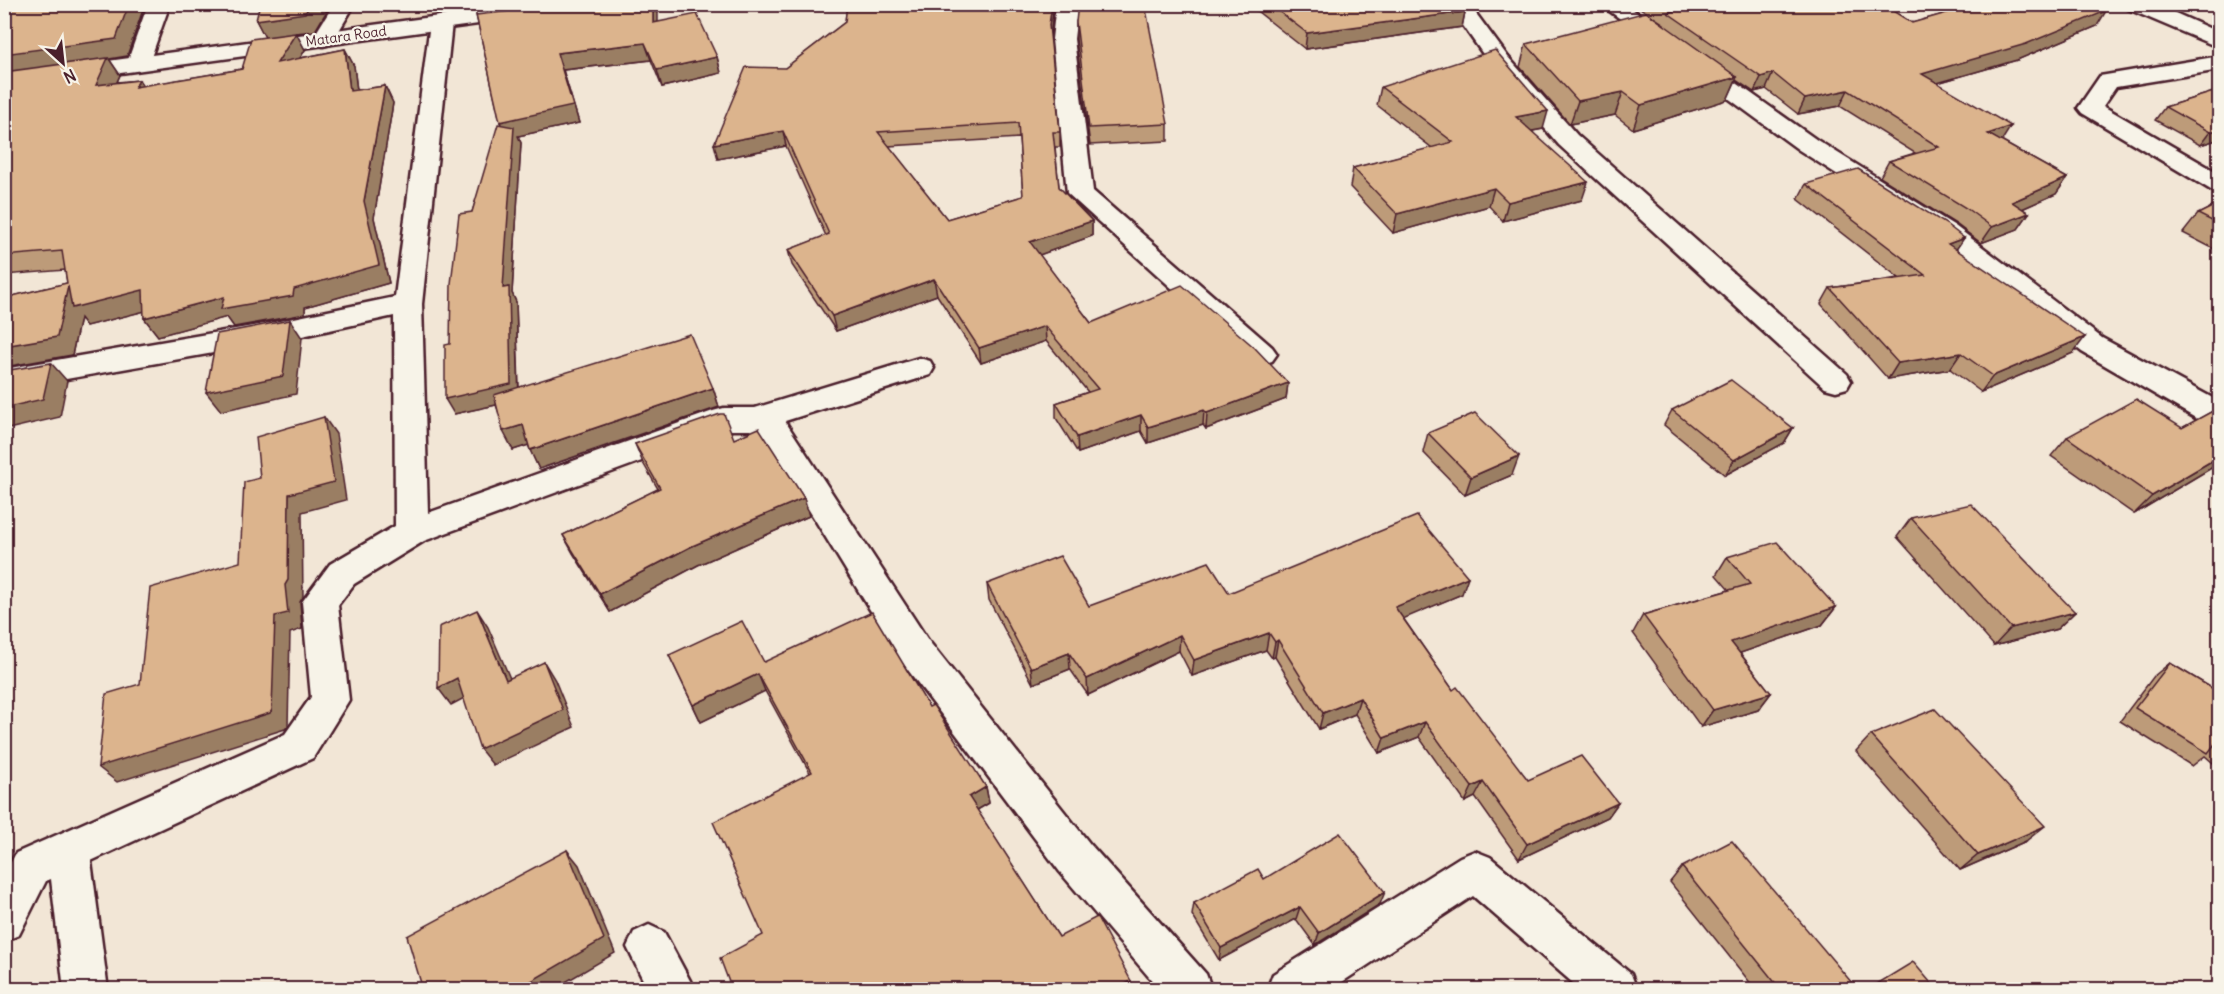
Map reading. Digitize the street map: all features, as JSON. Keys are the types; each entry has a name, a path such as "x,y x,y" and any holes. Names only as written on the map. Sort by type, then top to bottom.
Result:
{"main road":[{"path":"138,63 159,4"},
{"path":"323,39 345,4"},
{"name":"Matara Road","path":"4,82 441,23 524,8 580,4"},
{"path":"1067,4 1063,39 1080,193 1262,354"},
{"path":"1458,4 1500,62 1568,140 1836,381"},
{"path":"1610,4 1808,145 1946,232 2092,345 2210,412 2220,413"},
{"path":"2136,4 2220,41"},
{"path":"412,532 408,304 441,23"},
{"path":"2220,63 2108,81 2090,108 2220,185"},
{"path":"4,380 270,333 408,304"},
{"path":"4,920 31,867 299,746 330,700 320,602 342,574 412,532 724,419 755,419 919,368"},
{"path":"755,419 776,430 922,660 1075,858 1190,990"},
{"path":"69,850 86,990"},
{"path":"1289,990 1475,871 1615,990"},
{"path":"649,948 673,990"}],"shaded area":[{"path":"354,5 448,5 439,20 341,25"}],"building":[{"path":"4,4 129,4 116,39 4,54"},
{"path":"260,4 311,4 305,13 256,20"},
{"path":"573,4 653,4 653,23 697,14 717,57 657,70 645,43 557,53 573,106 500,122 476,15"},
{"path":"847,4 1052,4 1049,25 1060,132 1053,132 1059,187 1092,221 1030,242 1091,323 1182,285 1255,348 1288,383 1207,413 1204,410 1148,427 1141,415 1077,437 1056,403 1098,389 1045,326 979,348 934,279 832,316 788,250 829,234 783,131 714,144 746,67 785,68 845,22","holes":["1018,123 1023,196 947,219 878,132"]},
{"path":"1078,4 1145,4 1168,124 1089,128 1076,22"},
{"path":"1269,4 1460,4 1465,12 1307,33"},
{"path":"1663,4 1882,4 1912,23 1978,4 2092,4 2106,11 2026,44 1922,74 2011,126 1988,134 2067,178 2012,202 2029,213 1992,227 1966,208 1889,161 1939,147 1848,90 1805,99 1773,73 1761,77 1668,13 1674,11"},
{"path":"1646,12 1737,77 1641,105 1623,92 1578,101 1526,44"},
{"path":"296,33 277,63 345,49 350,91 385,86 364,201 379,265 294,289 293,296 221,309 224,297 144,318 143,290 72,308 68,286 57,337 4,346 4,298 67,283 62,251 4,256 4,72 108,58 96,85 139,80 135,87 242,69 251,39"},
{"path":"1495,50 1548,111 1516,117 1588,182 1508,202 1494,188 1397,214 1353,168 1453,142 1381,87"},
{"path":"2220,90 2220,129 2210,132 2165,107"},
{"path":"498,124 514,127 503,288 509,287 511,384 445,399 445,345 450,344 451,284 459,214 472,212"},
{"path":"1858,169 1946,224 1964,238 1948,244 2085,337 1993,376 1961,353 1898,363 1830,288 1925,275 1806,184"},
{"path":"2220,203 2220,225 2198,214"},
{"path":"290,320 283,376 206,392 217,334"},
{"path":"690,334 713,388 530,450 523,425 503,431 494,395"},
{"path":"51,363 43,399 4,408 4,371"},
{"path":"1731,380 1793,428 1734,460 1672,410"},
{"path":"2136,399 2182,428 2220,407 2220,456 2152,496 2067,437"},
{"path":"1475,413 1519,456 1471,477 1428,433"},
{"path":"724,414 734,439 759,428 804,498 690,547 600,594 563,535 660,488 635,444"},
{"path":"324,417 334,482 289,494 288,580 285,585 288,613 275,616 272,710 270,713 98,767 106,694 140,684 150,588 240,562 244,482 260,478 256,437"},
{"path":"1971,504 2075,612 2011,628 1911,518"},
{"path":"1417,516 1468,577 1395,607 1453,690 1457,687 1528,780 1581,756 1618,803 1527,844 1483,782 1472,787 1425,722 1384,738 1360,698 1323,713 1278,640 1275,642 1269,633 1194,660 1180,635 1087,679 1069,653 1031,668 987,584 1060,556 1089,606 1209,562 1229,593"},
{"path":"1777,542 1836,607 1731,642 1771,693 1713,710 1643,615 1750,584 1727,557"},
{"path":"477,610 506,680 544,662 563,710 480,749 457,678 438,688 439,627"},
{"path":"872,612 929,707 933,705 986,787 969,797 1059,937 1097,917 1131,981 1115,990 732,990 720,958 763,935 713,822 812,772 758,674 693,705 669,655 742,621 764,662"},
{"path":"2170,663 2220,693 2220,742 2218,740 2208,753 2135,708"},
{"path":"1935,709 2045,826 1978,855 1871,735"},
{"path":"1340,833 1385,892 1319,933 1300,907 1221,948 1194,903 1258,869 1264,879"},
{"path":"1732,841 1858,990 1781,990 1682,867"},
{"path":"567,850 604,939 516,990 423,990 407,936"},
{"path":"1913,962 1937,990 1867,990"}]}
